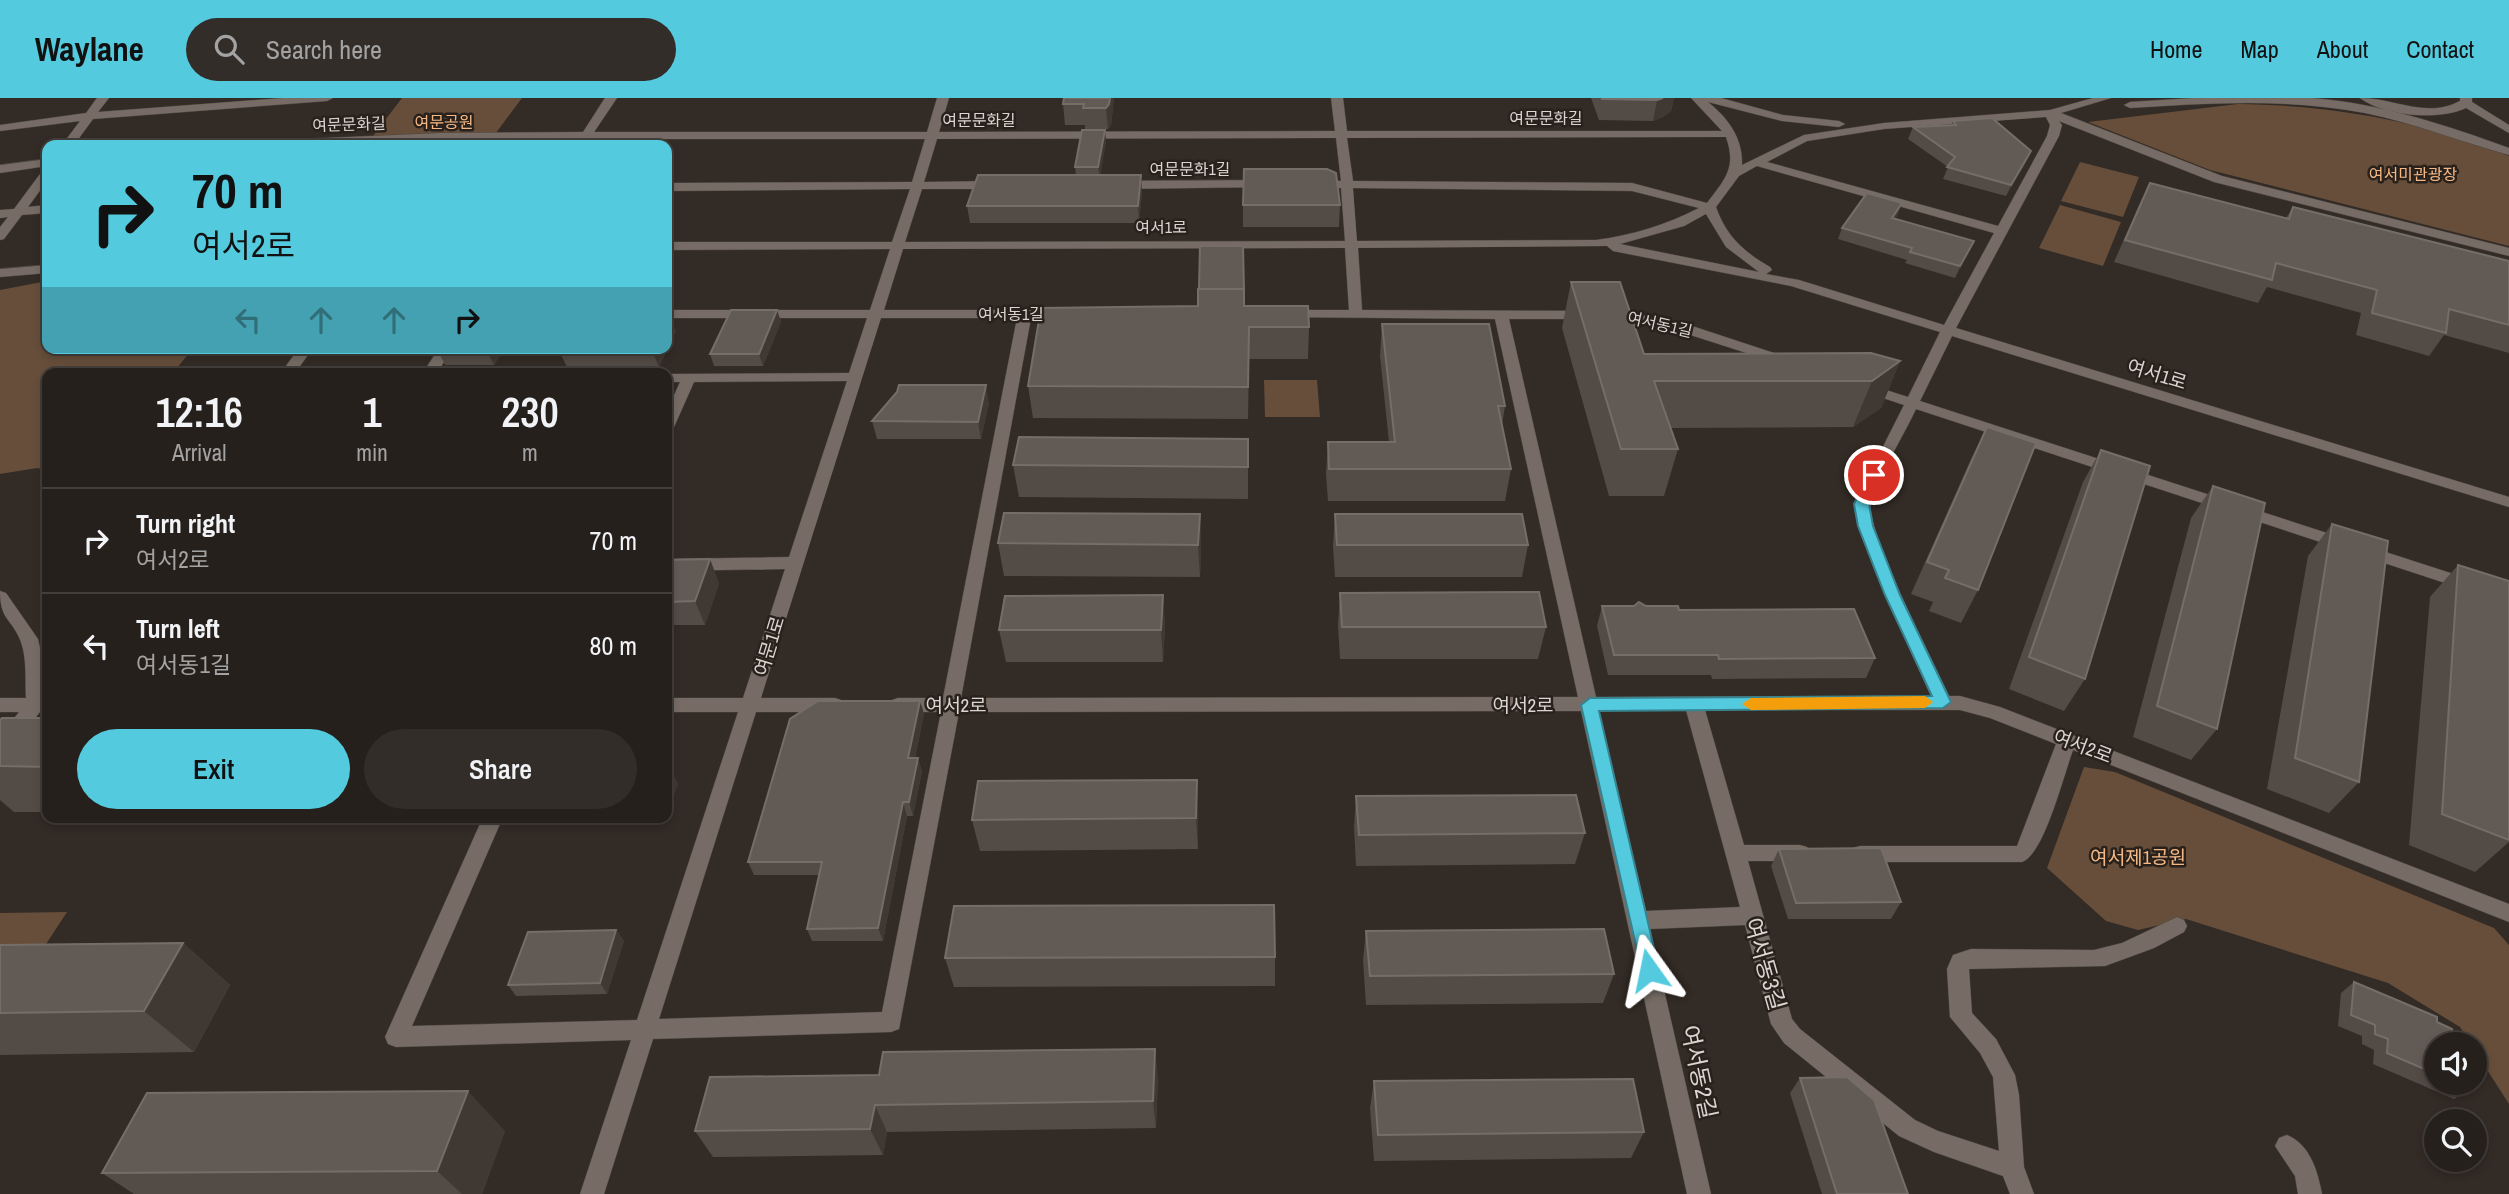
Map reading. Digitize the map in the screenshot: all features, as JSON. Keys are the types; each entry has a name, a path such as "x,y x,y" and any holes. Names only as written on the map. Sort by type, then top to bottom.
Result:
{"street":[{"path":"72,140 103,98"},
{"path":"0,128 89,116 327,98"},
{"path":"583,140 611,98"},
{"name":"여문1로","path":"592,1194 751,705 943,98"},
{"path":"1337,98 1347,184 1356,314"},
{"path":"1697,98 1714,112 1730,134 1738,150 1735,173"},
{"path":"1708,98 1791,120 1884,126"},
{"path":"2050,113 2105,98"},
{"path":"1794,283 1749,261 1731,248 1719,230 1710,207 1735,173 1804,138 1884,126 2050,113 2181,98"},
{"path":"2336,98 2404,109 2443,111 2457,109 2466,101 2509,130"},
{"path":"2366,98 2509,144"},
{"path":"2130,105 2251,100 2317,103 2437,127 2509,152"},
{"path":"1943,702 1888,584 1861,512 1863,496 1948,330 2053,136 2056,125 2050,113"},
{"path":"2050,113 2218,179 2509,252"},
{"name":"여문문화길","path":"325,140 1730,134"},
{"path":"1755,162 2001,231"},
{"path":"0,169 42,164"},
{"path":"0,236 42,180"},
{"path":"672,187 1013,185"},
{"name":"여문문화1길","path":"1109,185 1632,187 1710,207"},
{"name":"여서1로","path":"672,246 1596,244 1653,233 1710,207"},
{"path":"0,215 42,210"},
{"path":"1596,244 1694,261 1794,283"},
{"path":"0,273 42,269"},
{"name":"여서1로","path":"1794,283 2509,502"},
{"name":"여서동1길","path":"672,314 1081,314"},
{"path":"490,823 396,1037 891,1022 1025,314"},
{"name":"여서동1길","path":"1274,314 1597,314 1640,317 1681,327 1796,365"},
{"name":"여서동2길","path":"1501,314 1699,1194"},
{"path":"672,378 853,377"},
{"path":"672,416 689,378"},
{"path":"1847,382 2509,598"},
{"path":"672,565 795,563"},
{"path":"0,597 29,639 41,705"},
{"name":"여서2로","path":"883,705 1694,705 1943,702 1986,710 2067,740 2509,913"},
{"path":"0,705 41,705"},
{"path":"0,749 41,705"},
{"path":"672,705 857,705"},
{"name":"여서동3길","path":"1694,705 1782,1024 1792,1036 1907,1128 1934,1141 2012,1167"},
{"path":"1843,854 2022,854 2030,843 2067,740"},
{"path":"1736,853 1816,853"},
{"path":"1639,920 1751,916"},
{"path":"2021,1194 2012,1167 2008,1095 2004,1075 1988,1046 1961,1017 1958,969 1961,962 1972,958 2110,957 2124,954 2177,926"},
{"path":"2287,1146 2303,1166 2310,1194"}],"green space":[{"name":"여문공원","path":"402,98 522,98 491,140 370,140"},
{"name":"여서미관광장","path":"2238,104 2306,108 2376,117 2445,133 2509,156 2509,246 2210,170 2088,122"},
{"path":"2080,162 2139,177 2123,217 2061,201"},
{"path":"2060,205 2121,222 2103,266 2039,248"},
{"path":"42,282 42,354 188,354 177,368 42,368 42,469 0,474 0,290"},
{"path":"1264,380 1317,380 1320,417 1265,417"},
{"name":"여서제1공원","path":"2084,767 2115,772 2494,928 2509,945 2509,1104 2487,1070 2487,1032 2463,1032 2460,1027 2388,983 2186,919 2138,930 2106,921 2047,868"},
{"path":"67,912 33,964 0,965 0,913"}],"building":[{"path":"1064,98 1110,98 1106,108 1083,108 1084,104 1063,104"},
{"path":"1602,98 1663,98 1657,100"},
{"path":"1992,118 2031,151 2011,185 1947,167 1955,157 1913,127 1956,125 1953,121"},
{"path":"1082,130 1105,130 1098,167 1075,167"},
{"path":"1244,169 1327,169 1336,173 1340,205 1243,205"},
{"path":"978,175 1141,175 1138,206 967,206"},
{"path":"2150,183 2289,219 2293,207 2509,261 2509,325 2449,309 2446,333 2372,313 2377,290 2276,263 2272,280 2125,240"},
{"path":"1867,193 1902,203 1892,218 1974,241 1960,266 1910,252 1912,248 1842,228"},
{"path":"1200,246 1243,246 1244,289 1199,289"},
{"path":"1571,282 1620,282 1644,354 1871,353 1900,361 1872,381 1654,381 1678,449 1621,449"},
{"path":"1198,289 1244,289 1244,306 1308,306 1309,327 1249,327 1248,387 1028,386 1041,308 1198,306"},
{"path":"731,310 777,310 759,354 710,354"},
{"path":"1382,324 1489,324 1505,406 1498,406 1511,469 1329,469 1328,442 1395,442"},
{"path":"562,354 654,354 654,355"},
{"path":"899,385 986,385 978,422 872,421 897,392"},
{"path":"1987,427 2036,443 1978,590 1945,578 1949,570 1927,562"},
{"path":"1019,437 1248,439 1248,467 1013,465"},
{"path":"2101,450 2150,466 2085,679 2029,657"},
{"path":"2213,486 2265,503 2217,729 2157,706"},
{"path":"1004,513 1200,514 1198,545 998,543"},
{"path":"1335,514 1522,514 1528,545 1337,545"},
{"path":"2332,524 2388,541 2359,782 2295,758"},
{"path":"710,559 695,601 672,602 672,560"},
{"path":"2458,565 2509,581 2509,840 2442,814"},
{"path":"1539,592 1546,627 1342,627 1340,593"},
{"path":"1163,595 1161,630 999,630 1005,596"},
{"path":"1639,602 1646,606 1678,606 1679,610 1854,609 1875,658 1719,659 1718,655 1614,655 1602,606 1634,606"},
{"path":"818,701 920,701 908,758 918,758 909,802 903,802 878,928 807,929 822,862 748,862 790,719"},
{"path":"42,718 42,767 0,766 0,720"},
{"path":"1197,780 1196,818 972,820 978,781"},
{"path":"1576,795 1585,833 1359,835 1356,796"},
{"path":"1881,848 1901,902 1796,903 1779,849"},
{"path":"1274,905 1275,957 945,958 954,906"},
{"path":"1604,929 1614,974 1370,976 1366,931"},
{"path":"616,930 600,983 508,985 528,932"},
{"path":"183,943 144,1011 0,1013 0,945"},
{"path":"2354,982 2437,1017 2437,1022 2452,1029 2452,1032 2424,1032 2424,1069 2387,1053 2388,1039 2375,1034 2375,1025 2351,1015"},
{"path":"1155,1049 1153,1101 875,1105 870,1129 695,1131 710,1077 879,1075 883,1052"},
{"path":"1847,1077 1874,1100 1908,1194 1837,1194 1800,1078"},
{"path":"1633,1079 1644,1132 1378,1135 1374,1081"},
{"path":"468,1091 437,1171 102,1173 147,1093"}],"slow traffic":[{"path":"1751,704 1925,702"}],"route":[{"path":"1649,970 1590,705 1943,702 1893,595 1861,512 1863,496 1874,475"}]}
